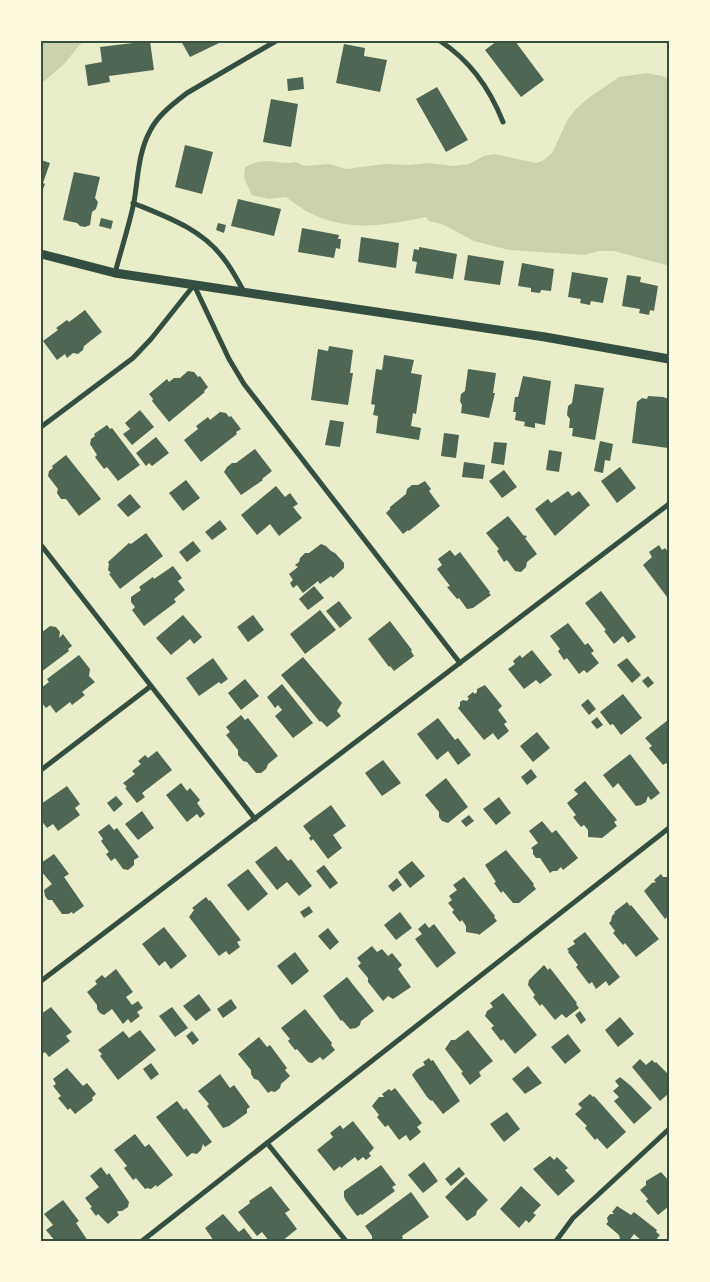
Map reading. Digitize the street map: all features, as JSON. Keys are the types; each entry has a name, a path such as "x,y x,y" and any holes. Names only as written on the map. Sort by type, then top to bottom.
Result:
{"street":[{"path":"115,273 134,203 137,177 146,138 160,116 187,93 276,41"},
{"path":"440,41 456,52 476,72 485,85 503,122"},
{"path":"134,203 172,219 206,239 224,259 245,293"},
{"path":"41,254 115,273 545,337 669,359"},
{"path":"41,427 133,358 151,339 194,285"},
{"path":"194,285 244,384 460,663"},
{"path":"41,981 669,504"},
{"path":"41,546 255,819"},
{"path":"41,770 151,686"},
{"path":"142,1241 669,828"},
{"path":"556,1241 573,1218 669,1129"},
{"path":"268,1143 346,1241"}],"green space":[{"path":"41,41 83,41 64,64 41,84"},
{"path":"647,73 669,79 669,264 666,265 614,251 598,251 585,255 509,250 474,241 444,225 429,221 426,217 388,224 370,225 336,222 303,209 286,197 269,199 252,195 244,178 245,167 263,161 295,162 304,166 329,164 346,169 385,164 409,165 429,163 453,166 469,164 484,156 494,154 536,163 544,160 552,153 568,119 587,99 619,77"}],"building":[{"path":"150,41 154,70 109,76 110,82 88,86 85,65 102,62 100,47"},
{"path":"181,41 219,41 219,43 190,57"},
{"path":"497,41 515,41 544,80 521,97 485,50"},
{"path":"344,44 365,48 364,56 387,60 380,92 336,83"},
{"path":"303,77 304,89 288,91 287,79"},
{"path":"437,87 468,140 446,152 416,99"},
{"path":"271,99 298,104 291,147 263,142"},
{"path":"185,145 213,152 202,194 175,187"},
{"path":"41,160 50,163 41,194"},
{"path":"74,172 100,177 95,198 98,202 96,209 92,212 90,225 85,227 63,220"},
{"path":"238,199 281,209 274,236 231,226"},
{"path":"101,218 113,221 111,229 99,226"},
{"path":"218,223 226,225 224,233 216,230"},
{"path":"302,228 339,235 338,239 341,239 340,249 336,248 334,258 298,252"},
{"path":"361,237 399,243 396,268 358,262"},
{"path":"419,247 457,254 453,279 415,273 417,262 412,261 414,249 419,250"},
{"path":"468,255 504,261 500,285 464,280"},
{"path":"522,263 554,269 551,291 531,292 531,288 518,286"},
{"path":"572,272 608,278 603,303 591,301 590,305 580,303 581,299 568,297"},
{"path":"627,275 641,277 640,282 658,286 654,311 650,310 649,315 639,313 640,309 622,306"},
{"path":"85,310 102,332 84,346 83,350 78,354 73,353 67,358 65,354 57,360 43,341 58,330 56,328 67,320 69,322"},
{"path":"329,346 353,350 350,373 353,373 348,405 311,400 318,349 328,351"},
{"path":"384,355 414,360 411,373 422,375 416,414 413,413 411,426 421,428 419,440 376,433 378,416 373,415 375,405 371,404 376,369 382,370"},
{"path":"468,369 496,373 493,393 495,393 489,418 461,413 461,394 465,391"},
{"path":"188,371 194,372 198,377 200,376 208,387 205,392 169,422 152,401 153,399 149,394 167,379 169,382 174,378 180,378"},
{"path":"523,376 551,381 545,425 535,423 535,428 524,426 525,422 515,420 516,412 513,412 515,397 518,397"},
{"path":"575,384 604,388 595,440 572,436 573,428 569,428 568,406 572,403"},
{"path":"648,396 669,399 668,448 632,443 637,402 642,398 647,399"},
{"path":"140,410 154,427 132,445 123,434 130,429 125,423"},
{"path":"220,412 226,413 229,417 231,416 241,429 201,462 184,440 198,429 196,426 208,417 210,420"},
{"path":"330,420 344,422 340,447 325,445"},
{"path":"107,425 110,429 112,428 140,465 118,481 107,467 104,469 95,457 97,455 90,444 91,439 95,436 94,434"},
{"path":"444,433 459,435 456,458 441,456"},
{"path":"156,437 169,453 152,466 149,463 146,466 136,453"},
{"path":"600,441 613,444 610,461 605,460 603,473 594,471"},
{"path":"494,442 507,443 504,465 491,463"},
{"path":"255,449 272,471 263,480 241,495 224,472 232,463 236,463"},
{"path":"549,450 562,452 559,472 546,470"},
{"path":"66,455 101,499 79,516 66,499 61,499 57,493 58,489 48,476 49,471 53,468 52,466"},
{"path":"464,462 485,465 483,479 462,477"},
{"path":"620,467 636,488 617,503 601,481"},
{"path":"504,470 517,487 502,498 489,481"},
{"path":"186,480 200,498 183,511 169,493"},
{"path":"425,481 431,489 429,491 440,506 403,534 386,513 390,507 406,494 407,489 412,485 418,485"},
{"path":"276,486 285,497 290,493 298,504 293,507 302,518 279,536 270,524 257,535 241,515"},
{"path":"568,491 572,496 579,491 590,505 555,536 535,509 548,499 551,503"},
{"path":"130,494 141,507 128,517 117,505"},
{"path":"508,516 524,536 527,537 525,538 537,554 527,562 526,567 521,572 515,571 507,560 504,562 497,551 499,549 486,533"},
{"path":"220,520 227,529 212,540 205,532"},
{"path":"146,533 163,556 120,589 109,574 111,573 108,570 108,562 129,543 131,544"},
{"path":"193,541 201,551 187,562 179,552"},
{"path":"321,544 335,553 344,563 344,568 333,578 331,576 320,584 318,581 303,593 297,585 293,588 290,583 293,580 289,574 298,567 295,565 305,553 309,553"},
{"path":"659,545 662,550 665,548 669,553 669,596 667,597 643,565 652,557 649,552"},
{"path":"450,550 455,556 460,552 490,592 491,595 473,608 467,609 459,598 457,599 447,587 450,586 437,569 442,565 438,559"},
{"path":"173,566 182,578 178,581 185,590 174,599 176,602 144,626 132,610 135,607 131,602 131,597 141,590 139,587"},
{"path":"314,586 324,598 308,610 299,599"},
{"path":"601,591 636,637 628,643 623,636 614,644 604,631 606,630 585,603"},
{"path":"339,601 352,618 340,628 326,611"},
{"path":"320,610 336,630 305,654 290,634"},
{"path":"183,615 202,637 194,644 190,639 171,655 156,638"},
{"path":"253,615 264,630 248,642 237,627"},
{"path":"390,621 412,650 414,656 394,671 368,639"},
{"path":"568,623 585,645 588,643 594,651 591,653 599,663 587,673 584,670 579,674 567,658 564,660 558,651 560,649 550,636"},
{"path":"50,626 56,627 60,632 59,638 63,634 72,646 68,649 69,651 41,672 41,633"},
{"path":"532,650 552,675 540,684 536,680 524,689 508,669 515,664 513,661 520,655 522,658"},
{"path":"79,655 90,669 89,676 95,682 82,692 85,695 72,705 70,702 56,713 50,705 46,708 41,702 43,696 41,688 49,682 47,679"},
{"path":"303,657 342,703 337,711 341,716 327,727 320,722 281,675"},
{"path":"213,658 228,679 221,684 219,682 199,696 186,678"},
{"path":"627,658 641,675 632,683 617,665"},
{"path":"648,676 654,683 648,688 642,681"},
{"path":"245,679 259,696 241,710 228,693"},
{"path":"282,684 313,723 293,738 275,716 282,710 278,705 275,708 267,697"},
{"path":"485,685 502,706 498,710 507,722 504,724 509,731 498,740 493,733 484,740 458,708 460,702 463,700 467,701 469,698 467,697 473,692 475,694 477,689"},
{"path":"623,694 642,718 621,735 613,724 610,725 600,712"},
{"path":"588,699 596,709 589,715 581,705"},
{"path":"241,715 245,720 248,718 278,756 261,773 256,773 247,762 243,761 238,755 238,750 226,735 230,732 226,727"},
{"path":"597,717 603,725 597,729 591,722"},
{"path":"438,718 455,740 458,738 471,755 458,765 448,751 437,760 417,734"},
{"path":"668,720 669,767 666,763 663,765 649,748 652,746 645,738"},
{"path":"537,732 550,748 533,762 520,746"},
{"path":"157,751 172,770 142,793 145,797 137,803 123,783 135,774 132,771 141,764 138,761 145,755 148,758"},
{"path":"630,754 660,793 651,800 648,796 646,802 636,806 618,783 613,788 603,775"},
{"path":"383,760 401,783 382,796 365,773"},
{"path":"531,769 537,777 527,785 521,777"},
{"path":"446,778 468,807 448,823 442,821 439,817 439,812 425,795"},
{"path":"585,781 617,820 614,822 617,826 602,838 588,837 588,830 584,825 581,827 573,817 576,815 567,803 578,794 574,790"},
{"path":"181,783 187,791 190,788 200,800 197,803 205,814 200,818 197,814 187,822 166,795"},
{"path":"67,786 80,804 75,808 80,815 58,831 53,824 47,828 41,820 41,804"},
{"path":"116,796 123,804 114,812 107,803"},
{"path":"499,797 511,813 496,825 483,809"},
{"path":"331,805 346,826 333,835 342,848 328,859 313,839 311,841 309,838 311,836 303,826"},
{"path":"142,811 154,828 138,840 125,824"},
{"path":"469,815 474,821 466,827 461,821"},
{"path":"542,821 552,833 556,830 578,858 563,870 561,867 557,871 550,873 540,858 536,858 533,854 531,848 538,843 529,831"},
{"path":"109,824 114,830 117,828 139,857 134,860 134,865 128,870 123,869 115,858 111,861 106,854 109,852 101,841 103,839 98,832"},
{"path":"276,846 288,861 291,859 312,886 299,896 287,882 277,890 255,862"},
{"path":"506,850 536,889 519,903 513,903 503,891 501,893 485,865"},
{"path":"54,854 69,874 64,877 84,906 73,914 72,912 62,914 52,900 48,900 45,896 44,890 52,884 41,871 41,863"},
{"path":"412,861 425,876 410,888 398,872"},
{"path":"324,865 338,883 330,889 316,871"},
{"path":"248,869 268,894 248,911 227,885"},
{"path":"661,874 663,877 669,877 669,915 665,919 644,891 652,883 656,882 654,880"},
{"path":"464,877 497,921 479,935 466,932 466,926 452,912 454,910 448,903 452,900 449,896 457,890 453,885"},
{"path":"397,878 402,885 393,892 388,886"},
{"path":"206,897 241,940 237,942 240,947 229,955 226,951 219,956 189,917 194,910 192,908"},
{"path":"627,902 659,939 636,957 625,943 623,945 613,933 615,931 609,923 614,912"},
{"path":"309,906 313,912 304,918 300,912"},
{"path":"400,912 412,928 396,940 384,925"},
{"path":"425,923 429,928 434,924 456,953 437,968 415,939 422,934 418,929"},
{"path":"164,927 187,956 171,969 165,961 159,966 142,944"},
{"path":"328,928 339,942 330,950 318,936"},
{"path":"585,932 620,977 609,986 606,981 596,989 592,982 589,984 576,967 578,965 568,952 567,949 575,944 573,941"},
{"path":"372,946 377,952 382,949 388,956 392,953 402,965 398,969 411,987 393,999 388,996 383,1001 358,966 361,963 357,958"},
{"path":"295,952 309,971 292,985 277,966"},
{"path":"544,965 548,970 550,968 577,1003 579,1008 566,1018 562,1014 555,1020 542,1004 540,1006 533,997 535,995 528,985 529,980"},
{"path":"116,969 133,992 126,997 132,1005 138,1001 143,1008 137,1012 140,1016 131,1023 128,1019 123,1024 112,1009 104,1015 100,1013 97,1005 87,992 97,984 95,981 102,975 105,978"},
{"path":"347,977 374,1011 361,1021 360,1025 356,1028 350,1029 341,1021 323,996"},
{"path":"503,993 537,1035 515,1054 503,1039 501,1041 491,1028 494,1026 485,1016 487,1011 493,1007 490,1003"},
{"path":"199,994 211,1010 196,1021 183,1006"},
{"path":"231,999 237,1008 223,1018 217,1009"},
{"path":"51,1007 72,1032 66,1036 70,1041 49,1057 45,1052 41,1055 41,1014"},
{"path":"172,1007 188,1028 175,1037 159,1016"},
{"path":"305,1009 332,1043 331,1045 335,1050 323,1060 320,1057 312,1063 308,1062 297,1049 295,1050 288,1041 290,1039 281,1028"},
{"path":"580,1011 586,1020 581,1024 575,1015"},
{"path":"620,1017 634,1034 618,1047 605,1030"},
{"path":"140,1030 156,1050 118,1080 100,1056 102,1054 98,1050 123,1031 129,1038"},
{"path":"468,1030 493,1061 479,1072 481,1076 470,1085 461,1073 463,1072 445,1049 451,1040 455,1040"},
{"path":"192,1031 199,1040 193,1045 186,1036"},
{"path":"568,1034 581,1051 565,1064 551,1047"},
{"path":"259,1037 267,1047 270,1045 287,1068 285,1070 290,1076 275,1092 271,1091 268,1093 258,1080 254,1079 251,1070 238,1054"},
{"path":"429,1058 431,1061 433,1060 460,1101 443,1114 432,1100 427,1097 412,1075 416,1070 425,1065 423,1062"},
{"path":"640,1059 646,1065 652,1060 656,1062 669,1075 669,1093 660,1101 632,1067"},
{"path":"151,1063 159,1074 151,1080 143,1069"},
{"path":"528,1066 542,1083 525,1094 512,1079"},
{"path":"67,1068 83,1086 87,1083 96,1094 92,1098 93,1100 75,1114 70,1108 68,1110 58,1098 61,1096 53,1086 56,1084 53,1079"},
{"path":"220,1074 230,1088 234,1085 250,1107 247,1109 247,1113 223,1128 207,1106 209,1104 198,1091"},
{"path":"620,1077 652,1108 634,1124 614,1101 619,1097 613,1091 619,1086 615,1081"},
{"path":"395,1088 422,1123 417,1127 421,1132 410,1141 406,1135 399,1140 388,1125 385,1127 377,1117 379,1115 372,1106 379,1097 384,1097 382,1094 389,1089 391,1091"},
{"path":"590,1094 594,1096 626,1132 607,1149 597,1138 595,1140 585,1128 587,1126 575,1114 582,1108 578,1104"},
{"path":"177,1101 184,1110 186,1108 212,1142 205,1147 203,1144 197,1154 192,1153 187,1157 156,1117"},
{"path":"507,1112 520,1129 504,1142 490,1124"},
{"path":"353,1121 374,1148 369,1153 371,1156 366,1160 363,1157 358,1161 355,1157 334,1171 317,1150 333,1137 330,1133 340,1125 343,1129"},
{"path":"135,1134 145,1147 149,1144 173,1175 157,1187 156,1185 151,1189 145,1189 136,1178 133,1180 124,1168 127,1166 114,1150"},
{"path":"550,1156 554,1160 557,1157 568,1168 565,1170 575,1181 558,1196 533,1169"},
{"path":"424,1162 438,1181 423,1193 408,1175"},
{"path":"381,1165 396,1185 392,1187 395,1191 362,1215 357,1216 346,1201 344,1191"},
{"path":"101,1167 107,1175 109,1173 129,1202 128,1207 118,1211 119,1215 108,1224 98,1214 96,1216 85,1198 99,1187 90,1176"},
{"path":"459,1167 465,1174 451,1186 445,1179"},
{"path":"661,1172 669,1181 669,1206 658,1215 646,1201 648,1199 640,1190 646,1185 646,1181"},
{"path":"466,1177 488,1200 477,1211 476,1215 467,1221 445,1197"},
{"path":"271,1186 290,1210 285,1213 297,1229 282,1241 269,1241 262,1232 257,1236 238,1212 250,1203 249,1201"},
{"path":"521,1186 541,1205 533,1213 536,1215 529,1223 526,1220 519,1228 500,1209"},
{"path":"411,1192 429,1217 402,1236 403,1238 399,1241 372,1241 372,1236 365,1226"},
{"path":"63,1200 79,1221 76,1223 88,1241 55,1241 46,1230 53,1225 44,1214"},
{"path":"617,1206 631,1215 634,1212 657,1230 656,1232 660,1235 655,1241 642,1241 634,1234 629,1241 620,1239 619,1235 606,1224 608,1222 607,1218 610,1214 614,1214 612,1212"},
{"path":"223,1214 239,1232 244,1228 254,1241 214,1241 205,1228"}]}
